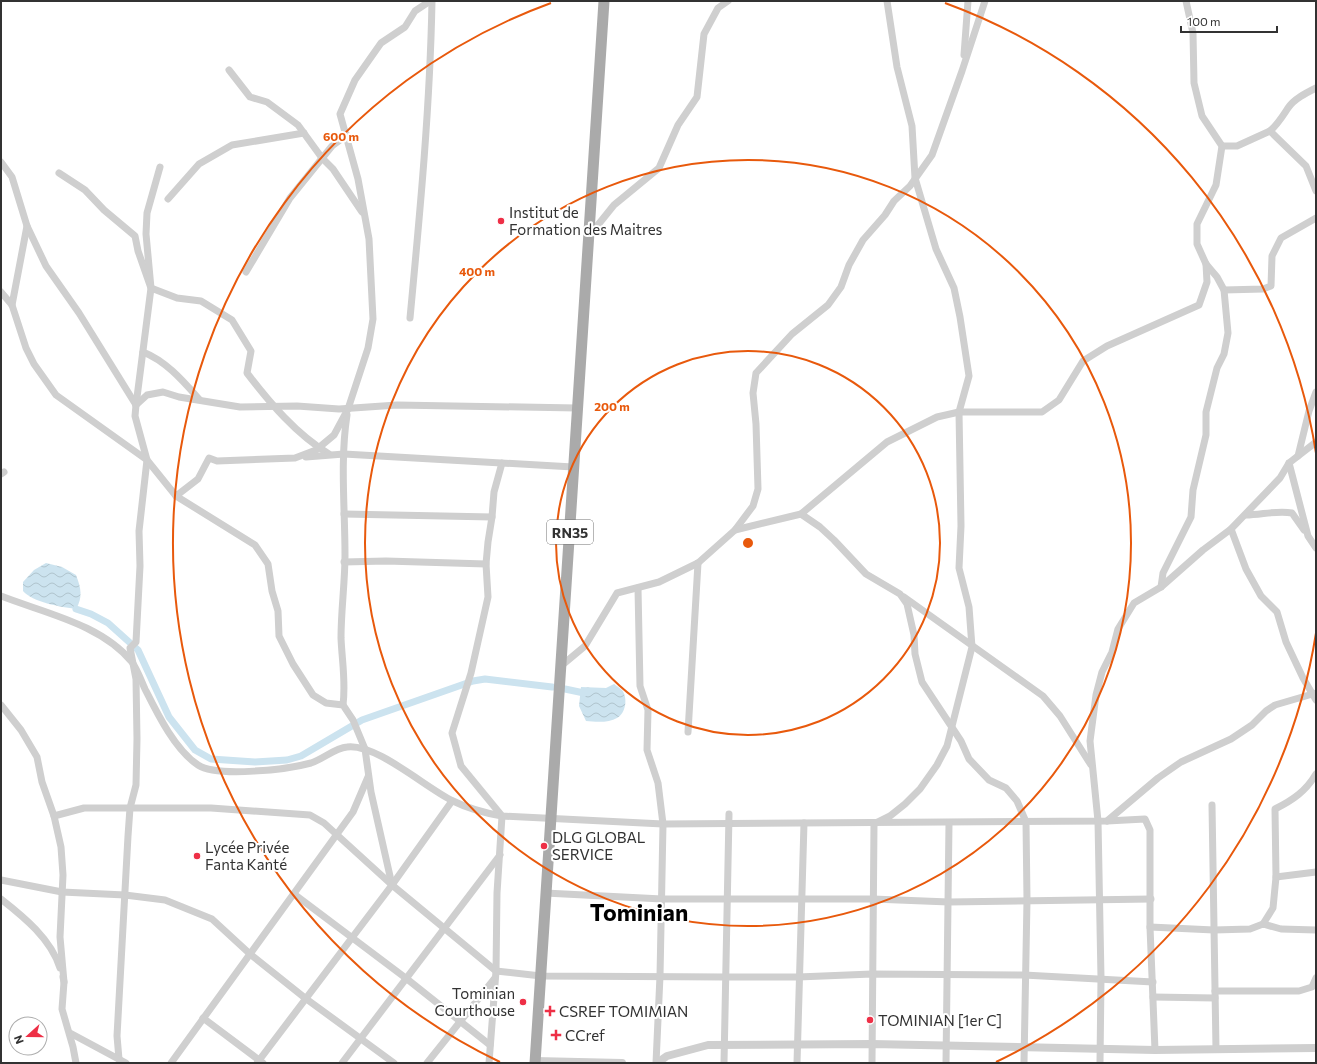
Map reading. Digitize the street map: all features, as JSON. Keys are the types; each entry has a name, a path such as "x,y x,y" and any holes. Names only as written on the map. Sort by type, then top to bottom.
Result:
{"main road":[{"name":"RN35","path":"535,1062 604,1"}],"street":[{"path":"392,885 375,813 368,776 365,749 353,720 343,705 346,686 342,651 341,609 344,562 344,434 348,409 368,348 373,319 368,239 347,135 340,114 354,80 381,43 405,27 415,11 431,1"},
{"path":"410,318 420,213 431,46 431,1"},
{"path":"588,238 614,205 659,168 678,125 697,97 704,34 718,8 728,1"},
{"path":"874,824 890,816 905,804 920,789 937,765 947,746 972,647 969,607 959,568 961,526 959,412 969,376 954,288 936,249 916,178 912,126 897,67 887,1"},
{"path":"962,71 968,1"},
{"path":"561,666 585,646 617,593 659,582 698,563 735,530 753,506 758,489 756,424 753,393 756,373 792,334 828,305 842,287 849,265 863,240 885,215 894,201 910,186 932,155 985,1"},
{"path":"1160,586 1163,573 1191,517 1193,490 1206,435 1206,412 1217,368 1224,354 1228,333 1224,290 1217,277 1206,264 1197,244 1197,224 1216,185 1222,146 1202,116 1194,83 1193,33 1186,1"},
{"path":"229,70 250,97 267,102 298,125 322,158 333,169 364,215"},
{"path":"1222,146 1237,146 1270,131 1280,121 1288,107 1316,88"},
{"path":"1270,131 1306,166 1316,191"},
{"path":"168,198 199,164 232,145 304,133"},
{"path":"246,272 290,198 332,146 347,135"},
{"path":"1,162 12,177 27,226 46,266 83,319 136,405"},
{"path":"122,1061 117,1036 130,808 136,785 137,740 136,679 130,648 136,642 140,566 139,531 147,460 136,416 136,405 151,288 146,234 147,213 160,167"},
{"path":"59,173 85,190 104,210 135,236 138,251 151,288 177,298 201,301 232,320 251,350 246,373 273,406 318,448 329,454"},
{"path":"1224,290 1263,288 1271,286 1272,256 1280,238 1316,218"},
{"path":"12,305 27,226"},
{"path":"735,530 801,514 887,442 937,417 959,412 1042,412 1059,400 1082,362 1106,346 1199,305 1206,282 1206,264"},
{"path":"1,292 12,305 26,348 34,364 56,395 147,460 176,496 254,545 268,564 272,591 278,611 279,636 293,664 313,695 326,703 343,705"},
{"path":"143,352 152,356 179,376 199,399"},
{"path":"136,405 147,395 163,392 179,397 199,399 240,407 273,406 348,409 397,405 577,408"},
{"path":"1298,456 1316,392"},
{"path":"295,458 318,448 334,435 348,409"},
{"path":"1100,1063 1101,978 1098,821 1090,740 1096,695 1102,672 1112,652 1118,629 1134,604 1160,586 1231,529 1280,478 1289,463 1316,442"},
{"path":"176,496 198,479 209,458 217,461 295,458 329,454 344,454 573,467"},
{"path":"489,1063 496,974 497,893 502,816 461,766 452,733 471,673 488,596 486,564 494,492 502,463"},
{"path":"1289,463 1308,536"},
{"path":"1246,515 1263,515 1283,511 1292,513 1316,548"},
{"path":"344,514 492,517"},
{"path":"801,514 834,540 866,574 900,594 942,623 972,647 1043,696 1060,716 1093,767"},
{"path":"1107,821 1158,778 1180,762 1231,739 1252,725 1266,711 1275,705 1315,696 1286,642 1278,612 1262,596 1246,568 1231,529"},
{"path":"344,562 386,561 486,564"},
{"path":"688,732 698,563"},
{"path":"638,588 640,686 648,710 647,750 658,783 663,824 657,1063"},
{"path":"900,594 907,604 914,635 915,654 922,682 961,741 969,759 989,780 1006,788 1017,801 1026,822 1027,900 1024,975 1024,1063"},
{"path":"1,596 82,626 115,646 133,663 157,712 180,747 198,765 212,771 276,769 312,763 346,747 365,749 452,801 481,812 502,816 663,824 874,824 1107,821 1145,819 1150,826 1150,927 1155,1050"},
{"path":"1,705 21,730 37,756 42,782 54,816 60,847 63,875 60,937 64,982 62,1009 70,1033 76,1063"},
{"path":"1150,927 1214,930 1250,929 1263,924 1273,908 1276,878 1275,809 1292,800 1309,786 1316,774"},
{"path":"171,1063 353,812 368,776"},
{"path":"203,1018 260,1062 305,998 392,885 452,801"},
{"path":"1212,805 1216,1049"},
{"path":"54,816 84,808 211,808 301,813 315,818 337,835 392,885 445,928 496,974 541,976 726,977 798,977 872,974 1024,975 1153,982"},
{"path":"724,1063 729,814"},
{"path":"797,1063 798,977 804,823"},
{"path":"946,1063 949,823"},
{"path":"872,1063 874,824"},
{"path":"342,1063 362,1039 500,855"},
{"path":"1276,878 1316,872"},
{"path":"1,880 62,892 125,895 165,900 212,919 250,954 305,998 394,1063"},
{"path":"545,893 662,899 873,899 949,902 1151,898"},
{"path":"294,894 407,979 490,1045"},
{"path":"1,899 46,940 57,958 64,982"},
{"path":"1263,924 1280,929 1316,930"},
{"path":"427,1063 496,974"},
{"path":"1153,997 1299,991 1312,987 1316,978"},
{"path":"70,1033 122,1061"},
{"path":"657,1063 667,1056 708,1045 872,1044 1155,1050 1316,1048"},
{"path":"535,1062 622,1063"}],"water":[{"path":"46,563 62,567 76,575 79,584 80,600 76,609 40,601 27,595 23,591 23,582 34,570"},
{"path":"614,684 622,690 625,697 624,709 620,716 610,721 586,721 579,706 581,687 606,688"}],"waterway":[{"path":"76,609 91,614 108,623 138,650 169,717 195,750 211,759 255,762 287,760 301,756 362,720 473,681 485,679 552,687"},
{"path":"565,689 584,693"}],"place":[{"name":"Institut de Formation des Maitres","path":"501,221"},
{"name":"DLG GLOBAL SERVICE","path":"544,846"},
{"name":"Lycée Privée Fanta Kanté","path":"197,856"},
{"name":"Tominian Courthouse","path":"523,1002"},
{"name":"CSREF TOMIMIAN","path":"550,1011"},
{"name":"TOMINIAN [1er C]","path":"870,1020"},
{"name":"CCref","path":"556,1035"}],"district":[{"name":"Tominian","path":"639,912"}]}
